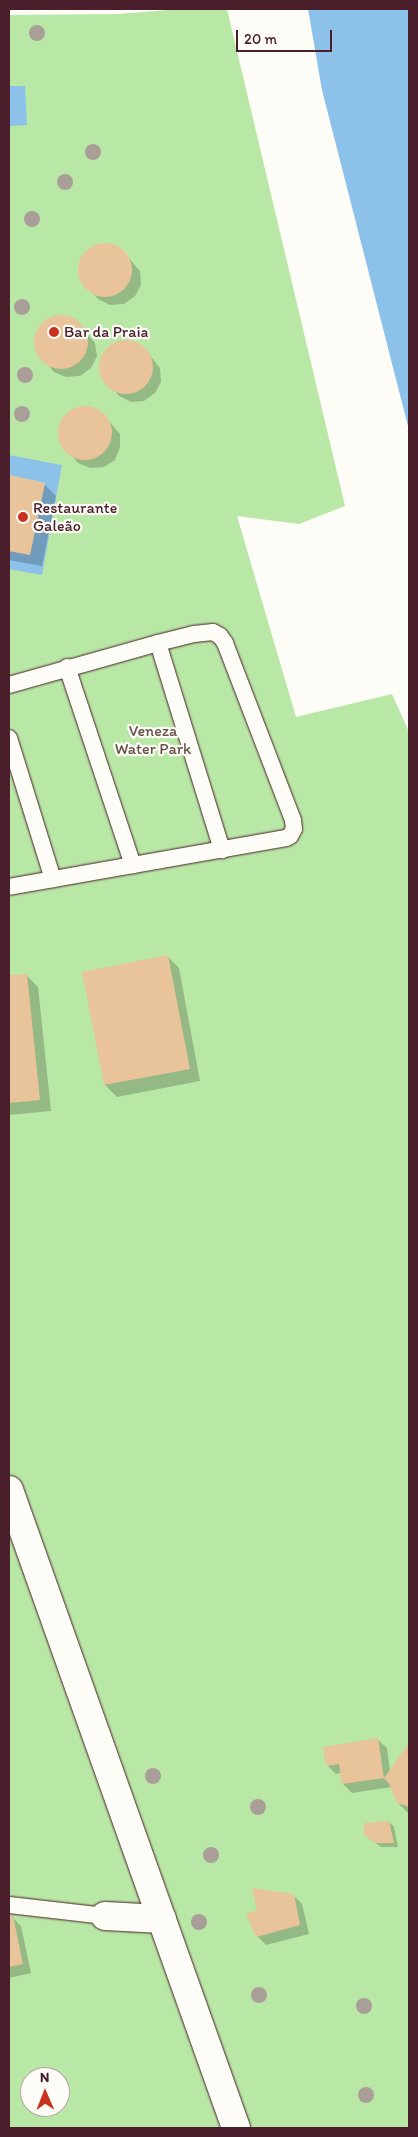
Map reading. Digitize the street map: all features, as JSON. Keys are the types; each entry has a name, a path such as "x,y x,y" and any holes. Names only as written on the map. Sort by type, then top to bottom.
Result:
{"main road":[{"path":"9,1490 236,2128"},
{"path":"105,1916 162,1919"}],"lane":[{"path":"9,685 67,667 158,643 194,634 213,632 220,636 293,820 294,829 290,836 286,838 9,887"},
{"path":"158,643 222,850"},
{"path":"67,667 133,865"},
{"path":"9,738 53,879"},
{"path":"9,1904 105,1916"}],"green space":[{"name":"Veneza Water Park","path":"180,9 227,9 345,506 299,524 237,516 296,717 392,694 409,732 409,2128 9,2128 9,15 118,14"}],"water":[{"path":"308,9 409,9 409,430 322,90"},
{"path":"9,86 25,86 27,125 9,126"},
{"path":"9,455 62,465 42,575 9,569 9,551 30,555 45,483 9,475"}],"building":[{"path":"105,243 115,245 124,251 130,260 132,270 130,280 124,289 115,295 105,297 95,295 86,289 80,280 78,270 80,260 86,251 95,245"},
{"path":"61,315 71,317 80,323 86,332 88,342 86,352 80,361 71,367 61,369 51,367 42,361 36,352 34,342 36,332 42,323 51,317"},
{"path":"126,340 145,348 153,367 145,386 126,394 107,386 99,367 107,348"},
{"path":"85,406 95,408 104,414 110,423 112,433 110,443 104,452 95,458 85,460 75,458 66,452 60,443 58,433 60,423 66,414 75,408"},
{"name":"Restaurante Galeão","path":"9,475 45,483 30,555 9,551"},
{"path":"168,955 190,1069 104,1085 82,972"},
{"path":"27,974 40,1100 9,1103 9,975"},
{"path":"378,1738 384,1778 342,1784 339,1764 326,1766 323,1747"},
{"path":"409,1743 409,1807 397,1803 389,1784 384,1778"},
{"path":"389,1821 394,1843 375,1843 364,1835 364,1823"},
{"path":"252,1888 294,1894 300,1925 256,1937 246,1914 257,1910"},
{"path":"13,1916 23,1964 9,1967 9,1917"}],"place":[{"name":"Bar da Praia","path":"54,332"},
{"name":"Restaurante Galeão","path":"23,517"}]}
